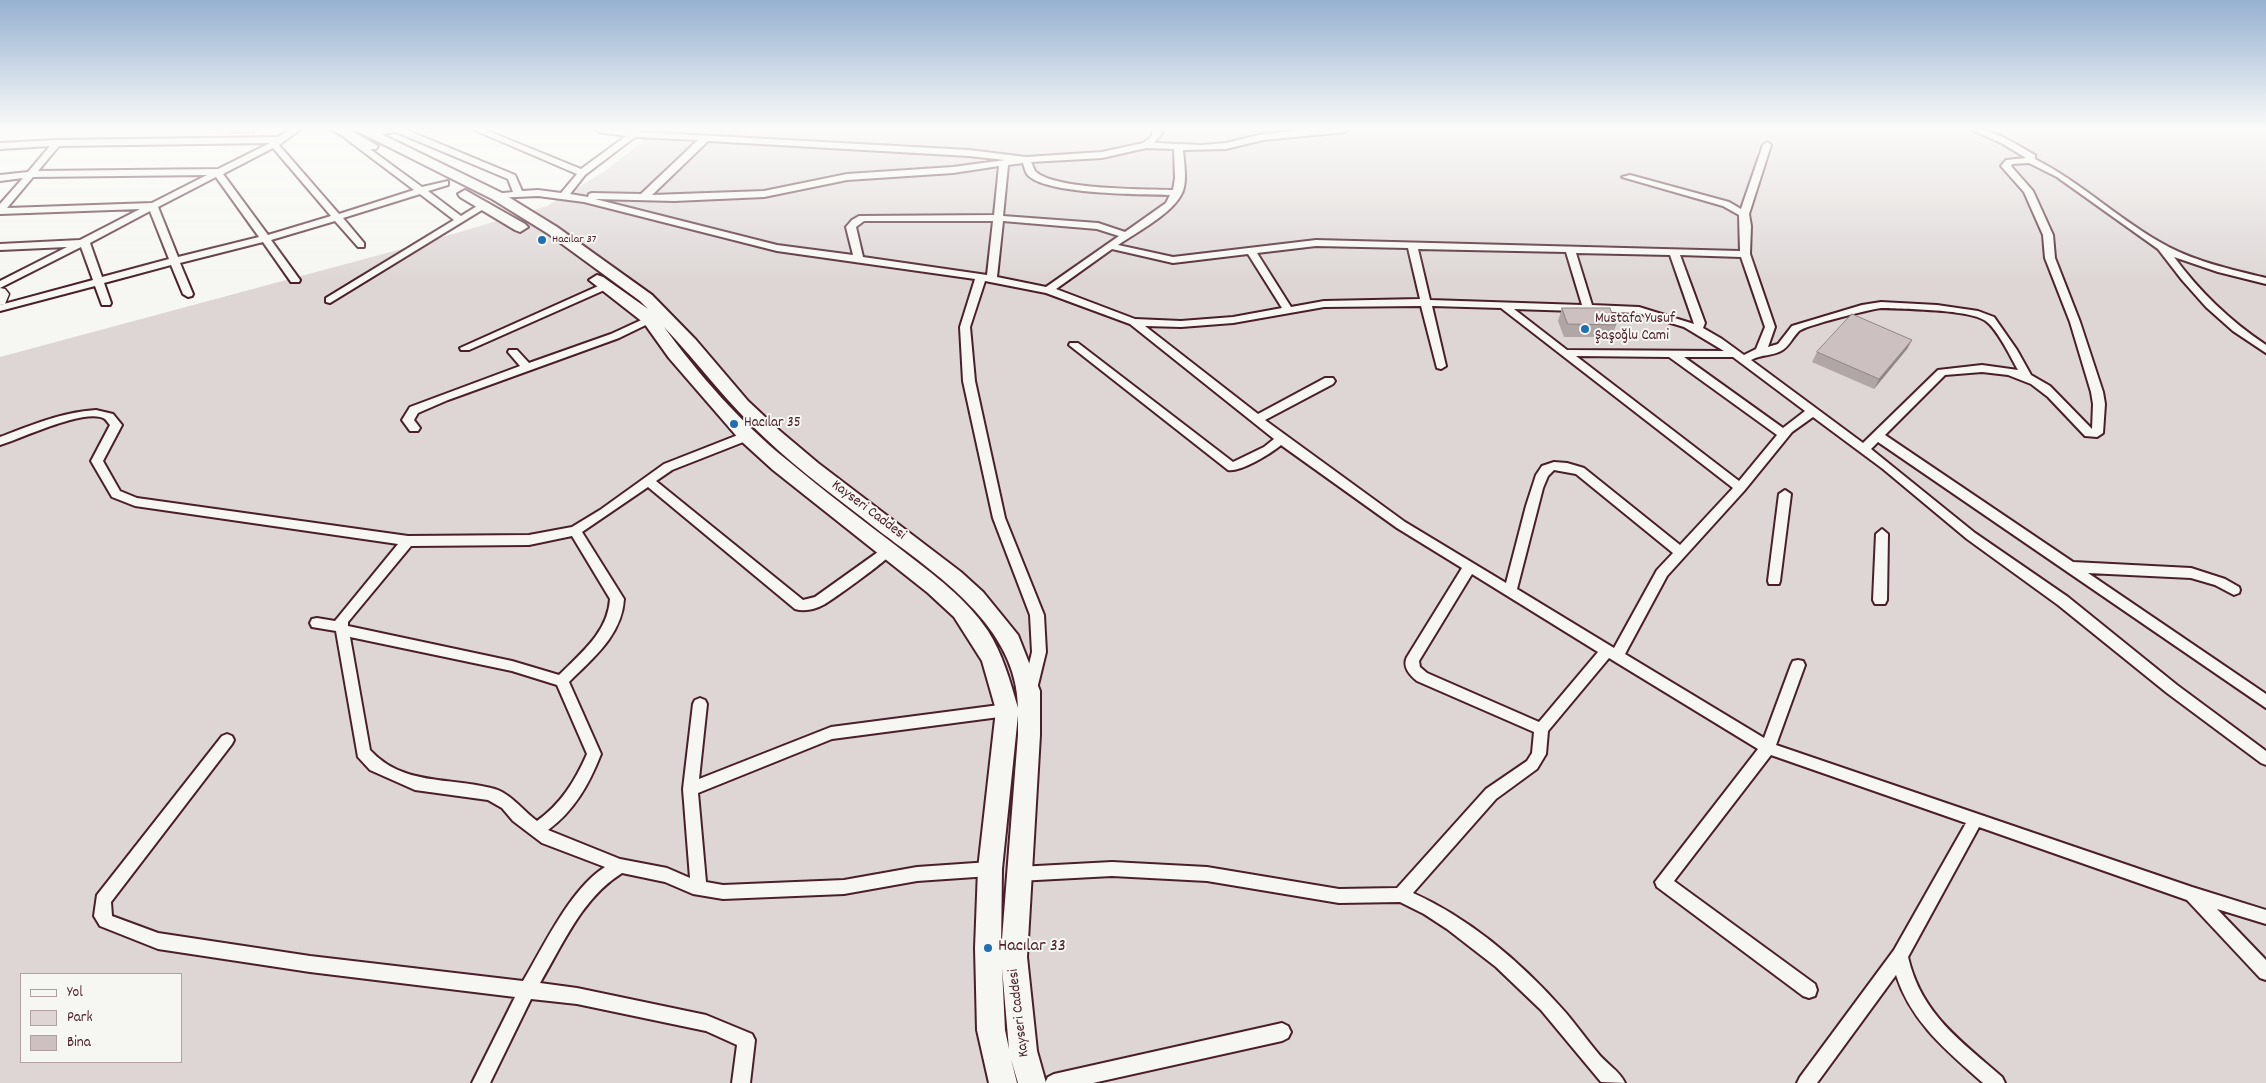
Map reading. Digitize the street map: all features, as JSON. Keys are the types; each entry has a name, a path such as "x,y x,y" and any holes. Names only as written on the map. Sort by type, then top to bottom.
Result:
{"main road":[{"name":"Kayseri Caddesi","path":"439,180 491,201 650,319 675,354 747,436 780,465 935,587 961,611 980,637 993,662 1007,710 990,869 988,948 991,1030 1003,1083"},
{"name":"Kayseri Caddesi","path":"448,180 552,230 646,298 690,344 742,405 773,435 811,468 954,577 976,598 1010,641 1029,691 1028,761 1018,874 1014,957 1023,1051 1032,1083"}],"street":[{"path":"0,210 25,180"},
{"path":"0,285 85,243 203,180"},
{"path":"222,180 295,280"},
{"path":"307,180 361,245"},
{"path":"407,180 460,220"},
{"path":"513,180 518,193"},
{"path":"564,196 577,180"},
{"path":"644,197 662,180"},
{"path":"564,196 674,198 764,194 835,180"},
{"path":"1002,180 998,218 986,279 966,327 969,381 998,518 1037,615 1039,652 1029,691"},
{"path":"1042,180 1074,186 1178,193"},
{"path":"1048,290 1169,205 1178,193 1181,180"},
{"path":"1636,180 1726,204 1744,214"},
{"path":"1755,180 1744,214 1746,226 1745,254 1770,328 1769,336 1763,342 1762,351"},
{"path":"1864,450 1942,372 1960,368 1998,370 2027,378 2046,390 2089,433 2097,433 2099,404 2097,392 2075,322 2050,258 2048,235 2028,191 2018,180"},
{"path":"2066,180 2162,247 2197,262 2266,281"},
{"path":"0,308 175,260 264,239 338,218 445,183"},
{"path":"330,300 491,201 518,193 564,196 654,215 777,248 1048,290 1134,322 1281,439 1402,525 1768,748 2192,894 2266,917"},
{"path":"0,210 152,206"},
{"path":"152,206 188,294"},
{"path":"859,260 851,227 862,218 998,218 1098,226 1126,235"},
{"path":"0,247 85,243"},
{"path":"85,243 100,281 106,303"},
{"path":"1110,246 1173,260 1316,243 1745,254"},
{"path":"1412,245 1441,366"},
{"path":"2162,247 2182,275 2210,304 2266,350"},
{"path":"1570,249 1588,309"},
{"path":"1251,251 1289,311"},
{"path":"1674,252 1700,323 1697,329"},
{"path":"465,348 605,286"},
{"path":"0,292 2,294 0,301"},
{"path":"1134,322 1190,323 1233,320 1324,304 1427,303 1638,310 1664,316 1697,329 1813,411 1972,536 2063,600 2172,689 2266,758"},
{"path":"1564,353 1672,353 1739,357 1775,350 1782,346 1796,328 1862,308 1881,305 1952,309 1974,312 1990,319 2012,350 2027,378"},
{"path":"1505,307 1740,488"},
{"path":"414,428 408,420 414,410 615,336 650,319"},
{"path":"1074,345 1232,467 1268,450 1281,439"},
{"path":"514,352 527,367"},
{"path":"1672,353 1784,434"},
{"path":"1258,419 1329,381"},
{"path":"1401,895 1491,794 1532,764 1539,754 1541,729 1612,653 1662,574 1740,488 1784,434 1813,411"},
{"path":"0,441 59,419 76,415 102,414 114,420 116,426 97,461 116,494 135,502 408,541 529,540 575,531 604,514 668,467 747,436"},
{"path":"1878,436 2123,601 2266,702"},
{"path":"1510,592 1529,524 1533,496 1544,471 1552,466 1566,466 1580,471 1681,553"},
{"path":"648,481 800,605 810,605 820,601 889,550"},
{"path":"1774,581 1785,494"},
{"path":"562,681 608,630 615,620 618,609 617,599 575,531"},
{"path":"1880,600 1882,534"},
{"path":"408,541 341,621 363,753 375,766 415,784 491,794 507,803 518,816 547,838 620,866 667,875 699,888 723,892 844,887 917,874 990,869"},
{"path":"1470,567 1412,661 1414,670 1422,677 1541,729"},
{"path":"2070,567 2191,573 2220,582 2234,590"},
{"path":"317,624 512,666 562,681 594,754 572,799 557,816 537,830"},
{"path":"1798,665 1768,748 1663,882 1809,990"},
{"path":"699,888 690,789 700,704"},
{"path":"690,789 831,733 1007,710"},
{"path":"227,740 103,900 102,916 106,922 158,942 310,964 578,996 706,1024 746,1040 740,1083"},
{"path":"1806,1083 1900,956 1976,819"},
{"path":"481,1083 527,990 584,894 601,878 620,866"},
{"path":"1018,874 1112,870 1207,874 1339,896 1401,895 1438,913 1527,986 1560,1019 1579,1046 1603,1074 1616,1083"},
{"path":"2192,894 2266,972"},
{"path":"1900,956 1906,984 1921,1011 1996,1083"},
{"path":"1054,1083 1282,1032"}],"green space":[{"path":"591,180 2266,180 2266,1083 0,1083 0,357 409,247 547,206"}],"building":[{"path":"1562,308 1610,308 1616,325 1568,324"},
{"path":"1852,314 1912,340 1879,379 1817,352"}],"place":[{"name":"Hacılar 37","path":"542,240"},
{"name":"Mustafa Yusuf Şaşoğlu Cami","path":"1585,329"},
{"name":"Hacılar 35","path":"734,424"},
{"name":"Hacılar 33","path":"988,948"}]}
